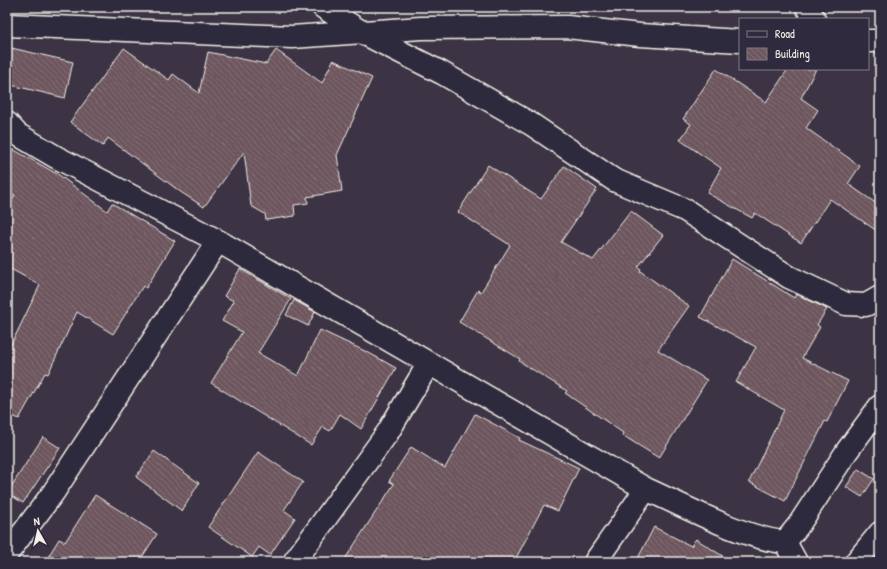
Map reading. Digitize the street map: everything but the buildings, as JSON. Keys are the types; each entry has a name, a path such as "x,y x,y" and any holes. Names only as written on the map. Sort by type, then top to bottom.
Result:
{"street":[{"path":"323,7 363,33 442,73 531,124 614,180 685,210 789,277 846,304 866,305 880,297"},
{"path":"807,7 813,18"},
{"path":"7,25 292,37 421,28 567,27 640,35 739,41"},
{"path":"869,41 880,42"},
{"path":"7,123 17,134 56,157 218,241 646,489 720,522 769,541 785,542"},
{"path":"7,554 53,493 218,241"},
{"path":"294,562 388,432 429,363"},
{"path":"785,542 798,526 847,451 880,406"},
{"path":"595,562 646,489"},
{"path":"856,562 880,533"},
{"path":"785,542 796,562"}]}
